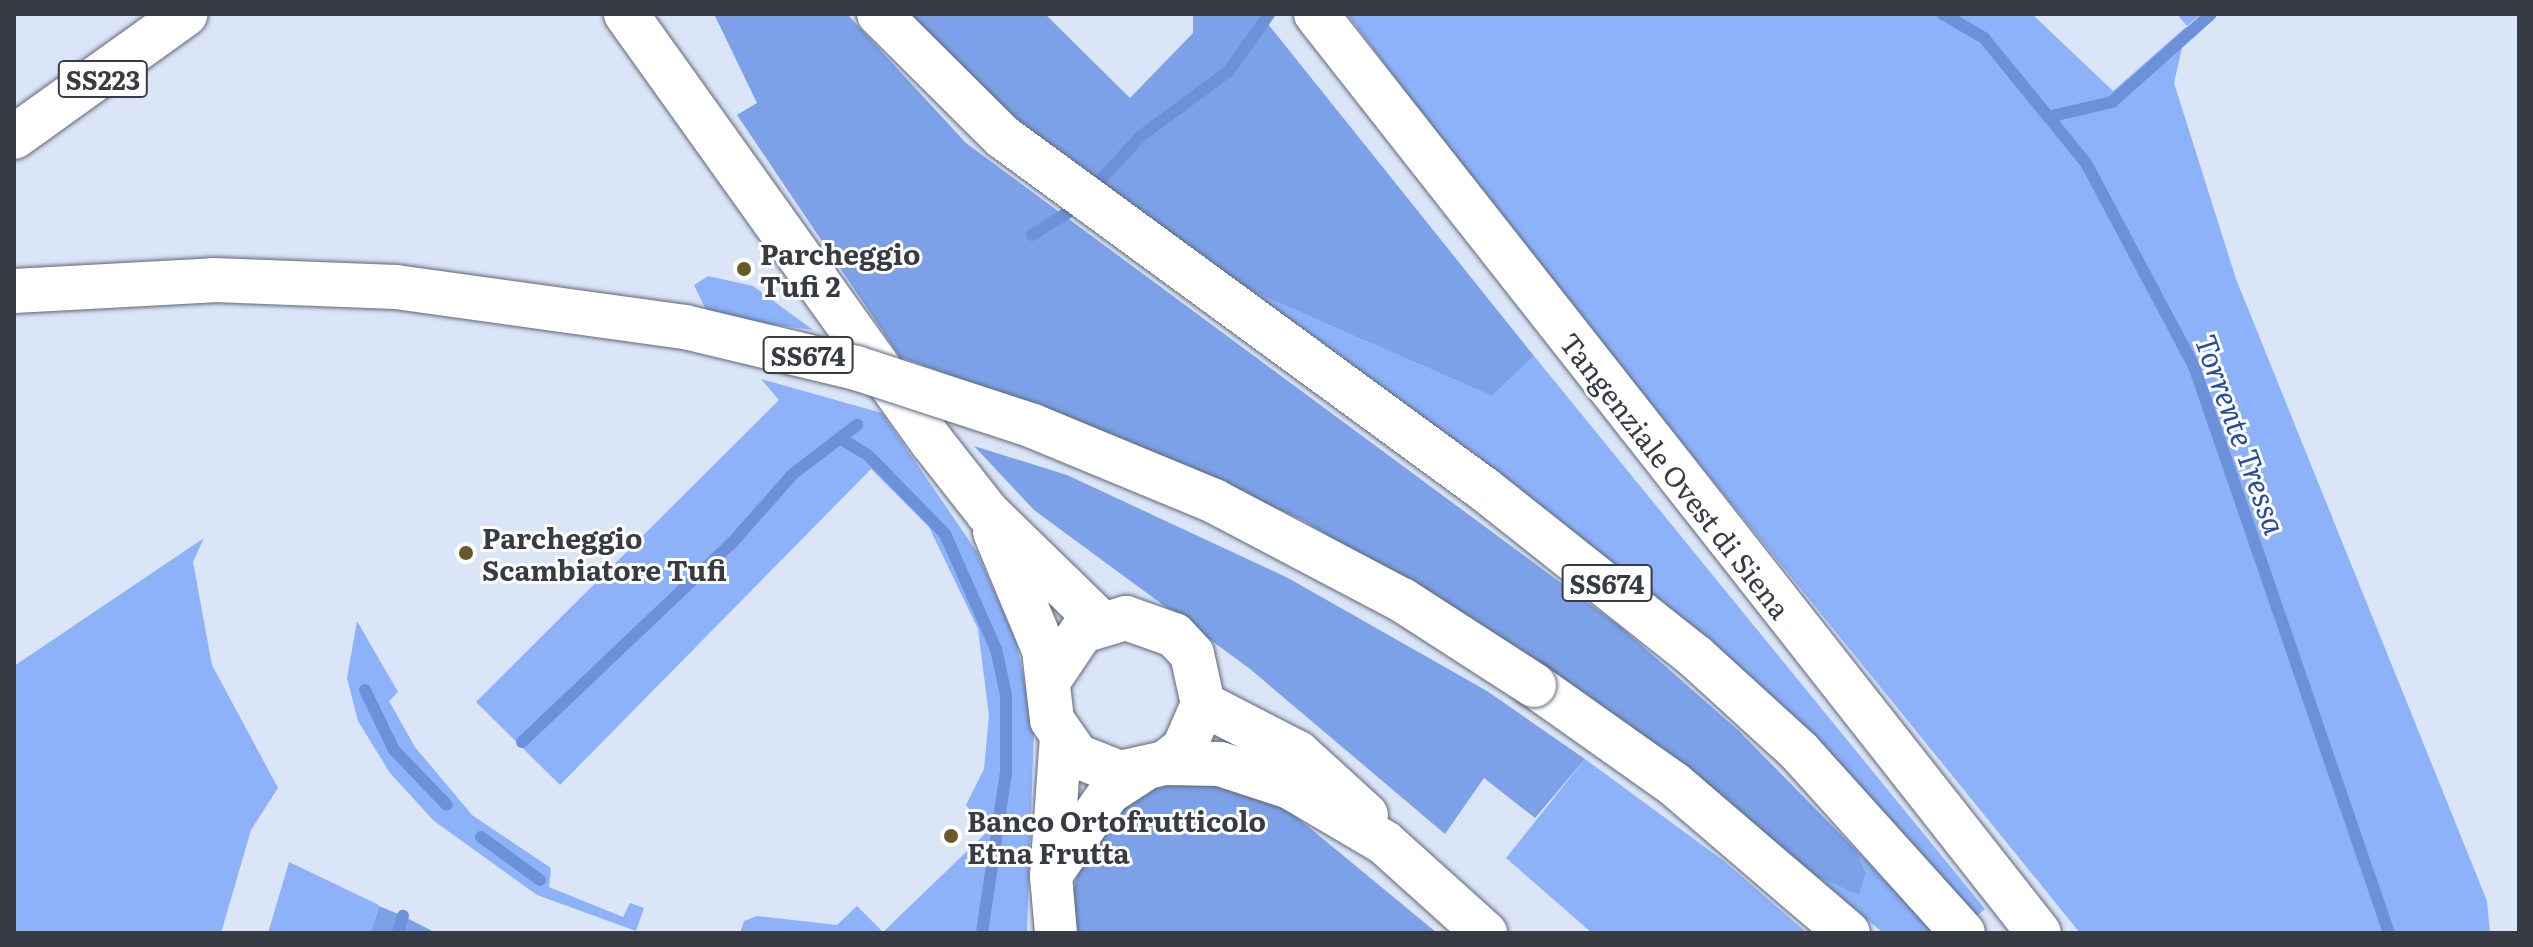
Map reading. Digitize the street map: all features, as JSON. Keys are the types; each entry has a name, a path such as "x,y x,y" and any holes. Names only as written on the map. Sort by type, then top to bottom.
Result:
{"main road":[{"name":"SS223","path":"14,137 186,14"},
{"path":"626,14 987,512 1100,622"},
{"name":"SS674","path":"879,14 1003,137 1203,287 1484,489 1696,657 1799,751 1963,933"},
{"name":"Tangenziale Ovest di Siena","path":"1316,14 2039,933"},
{"name":"SS674","path":"14,291 87,284 271,281 484,296 685,327 856,368 1033,426 1214,501 1402,600 1534,685 1674,784 1848,933"},
{"path":"14,298 87,284"},
{"path":"987,512 1049,680 1061,738 1097,767 1258,773 1385,843"},
{"path":"1049,680 1067,644 1100,622 1126,618 1174,635 1192,654 1203,704 1190,738 1154,767"},
{"path":"1203,704 1263,731 1328,775 1385,843 1485,933"}],"street":[{"path":"1056,933 1051,876 1061,738"},
{"path":"1051,876 1109,793 1154,767"}],"shaded area":[{"path":"714,14 847,14 966,143 1622,628 1739,731 1856,850 1866,874 1859,895 1816,876 1681,766 1415,587 1302,520 1118,437 900,357 737,115 757,103"},
{"path":"910,14 1045,14 1130,98 1193,33 1193,14 1260,14 1534,356 1492,396 1226,280 1021,131"},
{"path":"1347,14 2032,14 2113,91 2187,26 2174,83 2236,279 2487,901 2490,933 2080,933 1516,238"},
{"path":"2177,14 2201,14 2187,26"},
{"path":"708,276 753,286 813,330 709,316 694,285"},
{"path":"1226,280 1492,396 1534,356 1985,909 1977,916"},
{"path":"761,379 882,413 977,552 1016,641 1034,729 1027,933 740,933 744,921 757,916 837,925 857,906 883,932 987,832 966,805 984,769 989,716 978,629 929,527 871,469 560,785 476,702 779,400"},
{"path":"974,446 1067,475 1288,578 1487,691 1585,759 1535,818 1484,778 1445,834 1250,669 1034,510"},
{"path":"204,538 193,562 212,665 278,788 251,830 221,933 14,933 14,666"},
{"path":"357,621 398,692 389,701 415,747 472,815 551,868 549,887 623,917 630,903 644,908 636,931 537,895 434,821 390,773 358,721 347,678"},
{"path":"1585,759 1724,861 1807,933 1592,933 1506,858"},
{"path":"1191,777 1282,805 1437,933 1076,933 1071,901 1083,849 1135,795"},
{"path":"1856,850 1935,933 1883,933 1816,876 1859,894 1866,874"},
{"path":"289,862 379,905 370,933 268,933"},
{"path":"379,906 403,916 436,933 370,933"}],"waterway":[{"path":"1032,235 1075,208 1141,136 1229,71 1269,14"},
{"name":"Torrente Tressa","path":"1943,14 1984,38 2086,163 2194,366 2389,933"},
{"path":"2048,117 2112,102 2211,14"},
{"path":"522,742 731,544 793,474 857,425"},
{"path":"841,439 868,455 945,534 996,649 1006,695 1006,772 982,933"},
{"path":"365,690 394,750 447,805"},
{"path":"481,837 540,880"},
{"path":"398,933 403,916"}],"place":[{"name":"Parcheggio Tufi 2","path":"744,269"},
{"name":"Parcheggio Scambiatore Tufi","path":"466,553"},
{"name":"Banco Ortofrutticolo Etna Frutta","path":"951,836"}]}
